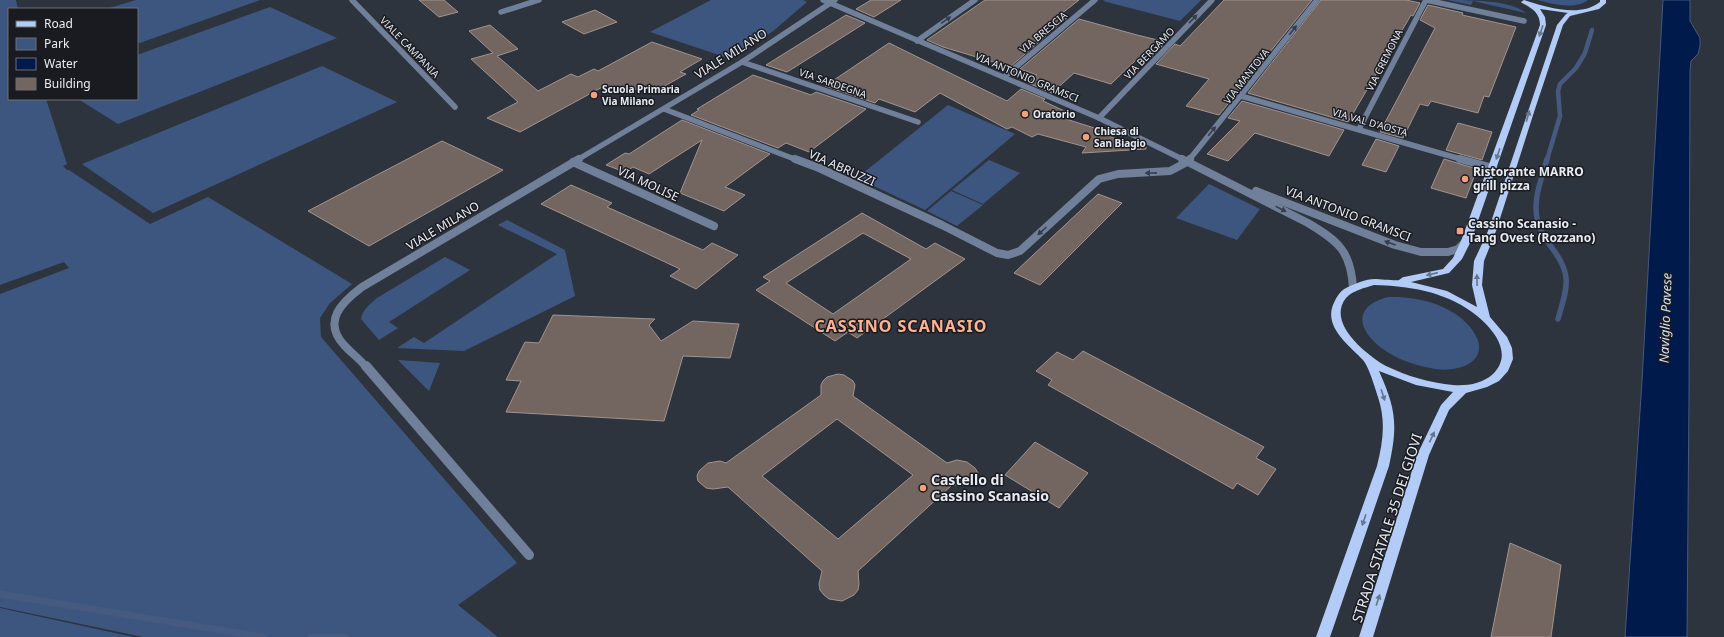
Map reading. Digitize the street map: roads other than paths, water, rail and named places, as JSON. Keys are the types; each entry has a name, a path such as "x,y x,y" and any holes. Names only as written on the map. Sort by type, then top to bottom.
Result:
{"main road":[{"path":"1485,318 1477,285 1479,262 1492,231 1531,109 1560,25 1568,15 1599,7 1603,4 1603,0"},
{"path":"1521,1 1552,9 1584,11"},
{"path":"1397,282 1446,271 1457,259 1466,241 1544,21 1538,10 1521,1"},
{"path":"1373,282 1397,282 1421,286 1444,293 1466,304 1485,318 1502,336 1508,356 1504,372 1488,383 1463,389 1439,387 1413,381 1389,372 1368,359 1350,343 1339,326 1336,311 1341,298 1353,288 1373,282"},
{"name":"STRADA STATALE 35 DEI GIOVI","path":"1323,637 1383,466 1389,439 1389,414 1380,385 1368,359"},
{"name":"STRADA STATALE 35 DEI GIOVI","path":"1366,637 1424,455 1445,408 1463,389"}],"street":[{"path":"353,1 362,0"},
{"path":"501,12 539,0"},
{"path":"917,40 975,0"},
{"name":"VIA BRESCIA","path":"1004,77 1095,0"},
{"name":"VIA BERGAMO","path":"1099,118 1212,0"},
{"name":"VIA MANTOVA","path":"1187,162 1317,0"},
{"path":"1426,0 1524,21"},
{"name":"VIA CREMONA","path":"1359,129 1426,0"},
{"name":"VIALE CAMPANIA","path":"353,1 455,107"},
{"name":"VIA ANTONIO GRAMSCI","path":"829,1 1099,118 1222,178 1308,223 1331,237 1346,251 1353,274 1353,288"},
{"name":"VIALE MILANO","path":"529,555 362,362 339,339 334,324 336,314 341,305 362,288 742,62 829,1"},
{"name":"VIA SARDEGNA","path":"742,62 918,122"},
{"name":"VIA VAL D'AOSTA","path":"1241,96 1493,168"},
{"name":"VIA ABRUZZI","path":"664,109 819,168 942,225 997,253 1008,255 1020,251 1099,179 1118,174 1170,171 1187,162"},
{"name":"VIA MOLISE","path":"573,162 714,226"},
{"name":"VIA ANTONIO GRAMSCI","path":"1222,178 1395,245 1421,252 1448,252 1458,249 1466,241"}],"water":[{"name":"Naviglio Pavese","path":"1663,0 1690,0 1690,21 1700,38 1698,54 1691,61 1690,71 1687,637 1625,637 1642,381"}],"waterway":[{"path":"1547,160 1560,116 1558,91 1560,84 1576,68 1585,53 1592,30"},
{"path":"1547,159 1537,196 1536,211 1541,230 1559,258 1566,274 1566,290 1558,319"},
{"path":"0,594 263,637"},
{"path":"311,637 346,637"}],"place":[{"name":"Scuola Primaria Via Milano","path":"594,95"},
{"name":"Oratorio","path":"1025,114"},
{"name":"Chiesa di San Biagio","path":"1086,137"},
{"name":"Ristorante MARRO grill pizza","path":"1465,179"},
{"name":"Cassino Scanasio - Tang Ovest (Rozzano)","path":"1460,231"},
{"name":"Castello di Cassino Scanasio","path":"923,488"}],"district":[{"name":"CASSINO SCANASIO","path":"901,326"}]}
